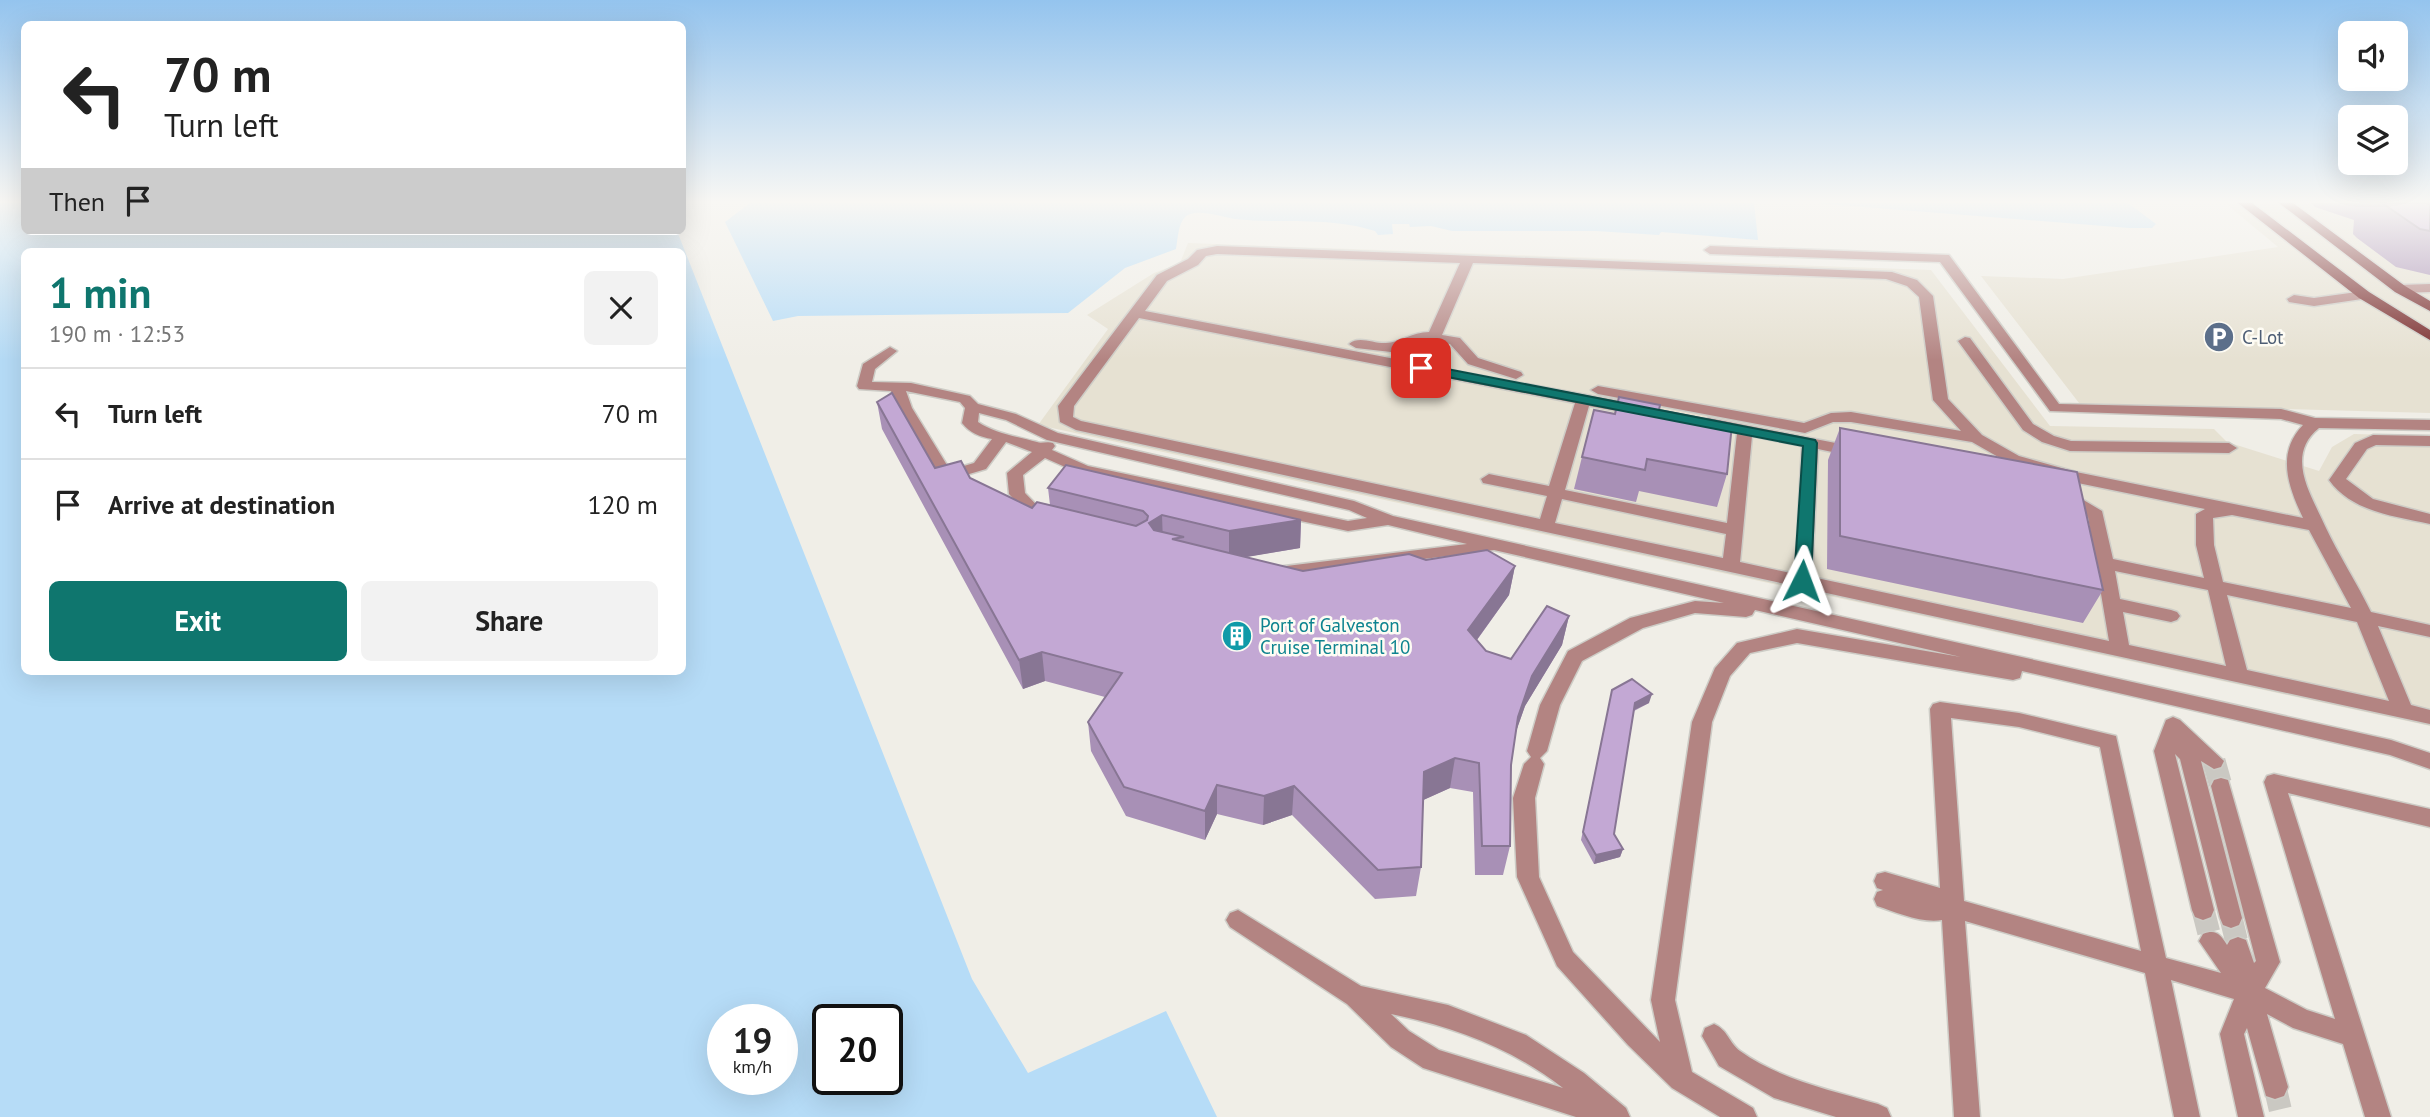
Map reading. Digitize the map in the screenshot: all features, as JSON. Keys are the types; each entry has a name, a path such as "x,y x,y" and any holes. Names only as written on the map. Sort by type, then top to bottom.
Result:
{"main road":[{"path":"2312,255 2364,295 2430,337"},
{"path":"2355,255 2400,289 2430,307"},
{"path":"2364,295 2400,289"}],"street":[{"path":"1200,255 1193,262 1162,278 1066,405 1065,419 1090,428 2430,717"},
{"path":"1360,255 1887,275 1912,283 1926,296 1941,400 1976,439"},
{"path":"1860,255 1944,258 2055,408 2281,414 2315,423 2430,425"},
{"path":"1421,368 1468,259"},
{"path":"2400,289 2430,288"},
{"path":"2299,299 2314,302 2364,295"},
{"path":"1140,309 1373,347 1391,348 1409,339 1435,337 1455,341 1466,349 1473,361 1514,374 1805,428 1831,418 1851,417 1976,439 2024,462 2074,477 2317,526"},
{"path":"1140,309 1421,368 1878,456"},
{"path":"1965,341 2028,427 2048,439 2070,446 2229,447"},
{"path":"890,351 868,367 864,386 911,387 965,399 973,407 1011,416 1053,437 1354,506 1388,520 2391,748 2430,761"},
{"path":"898,388 904,408 946,476 980,466 1002,438"},
{"path":"1546,526 1583,400"},
{"path":"973,407 970,423 984,433 1021,441 1083,470 1348,526 1388,520"},
{"path":"2315,423 2307,428 2298,440 2294,465 2301,495 2364,618 2403,711"},
{"path":"1731,566 1745,430"},
{"path":"1053,437 1043,452 1015,473 1017,494 1044,523 1058,526"},
{"path":"2024,462 2048,439"},
{"path":"2430,441 2372,440 2361,446 2336,480 2347,492 2367,504 2430,519"},
{"path":"1802,581 1810,443"},
{"path":"1489,479 1735,530"},
{"path":"2043,487 2057,490 2096,516 2120,649"},
{"path":"2232,510 2204,514 2205,545 2238,674"},
{"path":"1256,575 1500,546"},
{"path":"2105,563 2430,631"},
{"path":"2112,604 2171,616"},
{"path":"1744,1117 1681,1079 1637,1037 1565,959 1528,877 1524,798 1550,705 1575,656 1637,623 1695,607 1800,614"},
{"path":"1681,1079 1663,1000 1702,722 1722,673 1744,648 1797,636 2015,674 2090,680"},
{"path":"2166,697 2172,731 2189,756 2231,918"},
{"path":"1967,1117 1940,709 2019,720 2109,741 2187,1117"},
{"path":"2172,731 2214,761"},
{"path":"2172,731 2164,751 2203,910"},
{"path":"2378,1117 2274,782 2430,818"},
{"path":"2221,786 2268,962 2249,992 2232,1034 2251,1117"},
{"path":"1885,890 1934,912 1953,908 2249,992 2302,1020 2352,1035"},
{"path":"1238,920 1356,996 1399,1039 1432,1060 1616,1117"},
{"path":"2210,941 2249,992"},
{"path":"2238,947 2275,1087"},
{"path":"1356,996 1410,1006 1502,1036 1573,1078 1616,1117"},
{"path":"1714,1036 1727,1058 1783,1089 1878,1117"}],"shaded area":[{"path":"1183,255 1522,255 1931,270 2050,426 2214,429 2227,442 2319,471 2332,447 2354,434 2430,436 2430,726 1038,425 1108,329 1087,315 1154,273 1180,263"},
{"name":"C-Lot","path":"2223,255 2430,255 2430,413 2079,403 1981,276 2063,279"}],"water":[{"path":"0,255 21,255 21,675 686,675 687,255 972,979 1028,1073 1166,1011 1217,1117 0,1117"},
{"path":"741,255 1160,255 1125,268 1068,313 798,316 773,321"}],"building":[{"name":"Port of Galveston Cruise Terminal 10","path":"892,393 935,468 961,461 970,478 1032,508 1037,502 1136,526 1147,520 1148,516 1143,511 1048,488 1066,465 1301,520 1229,531 1162,515 1149,523 1154,530 1184,537 1172,539 1303,571 1409,554 1426,560 1487,550 1515,566 1468,630 1486,651 1511,659 1547,606 1569,616 1532,676 1518,717 1511,765 1510,846 1482,846 1479,763 1455,758 1424,772 1421,867 1378,870 1294,786 1264,796 1217,785 1205,811 1124,787 1088,722 1122,673 1042,652 1019,660 877,402"},
{"path":"1619,397 1660,405 1659,410 1732,424 1727,474 1647,459 1645,470 1582,457 1594,410 1615,414"},
{"path":"1840,428 2077,472 2103,590 1840,536"},
{"path":"1632,679 1652,694 1635,703 1614,834 1623,849 1596,855 1583,832 1612,690"}],"tunnel":[{"path":"2214,761 2221,786"},
{"path":"2203,910 2211,941"},
{"path":"2231,918 2238,947"},
{"path":"2275,1087 2282,1117"}],"place":[{"name":"C-Lot","path":"2219,337"},
{"name":"Port of Galveston Cruise Terminal 10","path":"1237,636"}],"route":[{"path":"1421,368 1810,443 1802,581"}]}
